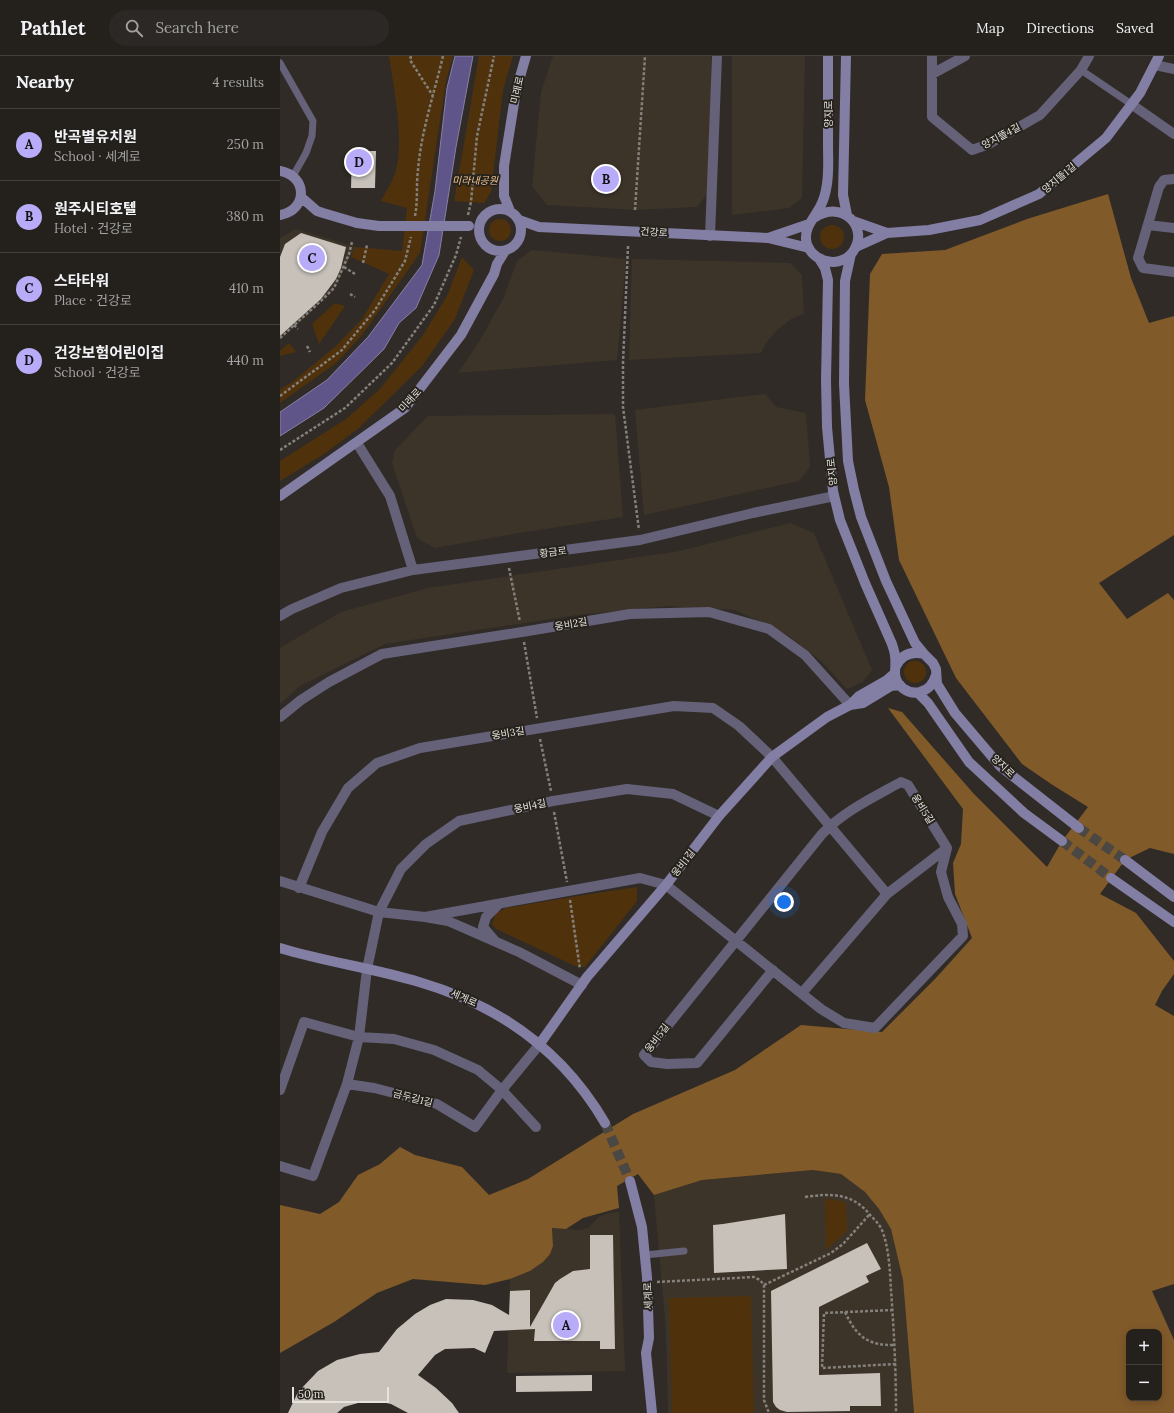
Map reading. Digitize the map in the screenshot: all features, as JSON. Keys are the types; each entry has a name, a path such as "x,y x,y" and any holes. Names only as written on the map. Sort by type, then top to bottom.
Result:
{"street":[{"name":"미래로","path":"504,196 504,166 516,91 526,56"},
{"path":"710,236 717,56"},
{"name":"양지로","path":"812,221 821,205 828,183 828,56"},
{"path":"846,56 843,195 850,218 857,229 858,238 854,250"},
{"name":"양지뜰4길","path":"932,56 932,117 972,150 989,144 1040,115 1081,70 1089,56"},
{"path":"932,74 965,56"},
{"path":"1157,61 1174,68"},
{"name":"양지뜰1길","path":"887,233 929,230 980,220 1039,194 1106,138 1140,93 1157,61"},
{"path":"1131,104 1174,134"},
{"path":"280,171 295,174 301,189 301,197 295,208 287,214 280,215"},
{"path":"1174,179 1164,180 1160,187 1138,258 1143,268 1174,272"},
{"path":"499,209 504,196"},
{"path":"504,196 510,211 519,220 522,226 522,234 515,247 501,252 487,248 482,242 478,231 484,216 499,209 510,211"},
{"path":"301,197 317,211"},
{"path":"295,208 317,211 344,220 379,226 466,225 481,222"},
{"path":"830,211 839,211 850,218 887,233 854,250 844,260 836,262 820,260 813,255 806,240 806,232 812,221 821,213 830,211"},
{"path":"519,220 539,227"},
{"path":"768,238 812,221"},
{"path":"466,225 479,236"},
{"path":"1148,225 1174,228"},
{"path":"522,234 539,227"},
{"name":"건강로","path":"539,227 768,238"},
{"path":"768,238 809,248"},
{"name":"양지로","path":"854,250 844,281 845,416 848,461 854,490 862,517 886,581 915,643 924,654"},
{"path":"494,251 497,264"},
{"name":"미래로","path":"280,496 405,408 461,335 505,251"},
{"name":"양지로","path":"820,260 825,268 828,280 826,380 827,427 833,491 840,520 895,654 896,669"},
{"path":"827,427 823,441 827,482 834,520 863,592 879,615"},
{"path":"357,443 390,496 413,570"},
{"name":"황금로","path":"280,616 292,609 341,588 413,570 640,540 753,513 830,497"},
{"name":"웅비2길","path":"280,717 301,700 329,682 382,654 630,614 709,612 769,629 805,656 850,705"},
{"path":"850,705 859,696 887,680 905,655 918,652 924,654 933,663 936,669 936,675 930,687 925,691 918,693 911,692 900,686 896,679 896,669"},
{"name":"양지로","path":"936,675 937,684 940,691 1000,766 1079,828"},
{"path":"850,705 863,703 891,686 900,686"},
{"name":"양지로","path":"918,693 928,703 969,762 1024,813 1062,841"},
{"name":"웅비1길","path":"539,1045 582,985 666,885 719,816 772,757 827,717 850,705"},
{"name":"웅비3길","path":"299,888 322,832 348,788 377,763 420,748 674,706 713,708 739,726 772,757"},
{"path":"772,757 887,894"},
{"name":"웅비5길","path":"773,970 697,1063 667,1064 651,1062 644,1055 734,941 829,826 859,805 902,782 908,785 947,848"},
{"name":"웅비4길","path":"367,969 379,912 401,869 426,844 459,821 553,801 627,789 673,794 719,816"},
{"path":"425,917 640,878 666,885 820,1009 844,1022 875,1028 963,936 962,924 948,897 941,872 947,848"},
{"path":"802,993 887,894 947,848"},
{"path":"1125,860 1174,896"},
{"path":"1111,878 1174,922"},
{"path":"280,881 379,912 425,917 448,922 519,952 582,985"},
{"path":"496,942 484,927 486,916 498,904"},
{"name":"세계로","path":"280,948 446,990 493,1012 539,1045 559,1063 585,1092 605,1123"},
{"path":"280,1166 313,1176 347,1084 359,1037 367,969"},
{"path":"280,1090 304,1022 359,1037 394,1039 434,1050 478,1070 502,1090 536,1127"},
{"name":"금두길1길","path":"347,1084 374,1088 437,1104 475,1127 502,1090 539,1045"},
{"name":"세계로","path":"630,1181 642,1227 645,1255 649,1338 646,1353 652,1413"}],"lane":[{"path":"280,63 313,121 312,136 306,153 307,159 301,171 295,174"},
{"path":"1081,70 1131,104"},
{"path":"645,1255 684,1252"}],"path":[{"path":"411,56 410,60 433,96"},
{"path":"414,220 418,205 418,170 424,132 443,56"},
{"path":"280,450 345,408 392,364 434,305 456,256 466,225 471,202 476,136 494,56"},
{"path":"635,210 645,56"},
{"path":"280,396 342,350 375,310 405,261 411,234"},
{"path":"280,338 334,288 344,267 352,242"},
{"path":"363,263 367,245"},
{"path":"628,246 624,407 640,540"},
{"path":"344,267 355,274"},
{"path":"350,294 355,296"},
{"path":"294,325 298,330"},
{"path":"307,346 310,352"},
{"path":"507,558 522,632"},
{"path":"806,1198 824,1194 841,1195 862,1205 880,1227 885,1241 890,1269 896,1364 895,1413"},
{"path":"764,1285 831,1253 843,1244 870,1214"},
{"path":"647,1282 754,1277 760,1280 764,1285 764,1400 769,1413"},
{"path":"893,1310 824,1313 822,1368 896,1364"},
{"path":"845,1312 855,1329 868,1341 883,1346 895,1345"}],"shaded area":[{"path":"455,56 473,56 456,147 439,255 416,308 399,323 384,349 324,408 280,436 280,412 327,380 368,337 422,265 435,191 447,88"},
{"path":"553,56 711,56 711,189 697,207 635,210 547,205 532,186 541,92"},
{"path":"732,56 805,56 802,198 789,208 732,215"},
{"path":"1108,194 1131,278 1149,323 1174,316 1174,535 1099,583 1127,619 1168,593 1174,600 1174,854 1150,848 1125,860 1100,894 1136,913 1174,961 1174,974 1162,991 1155,1005 1174,1016 1174,1284 1152,1291 1174,1340 1174,1413 914,1413 903,1280 891,1229 879,1209 865,1192 841,1174 813,1170 702,1180 654,1195 638,1174 617,1186 619,1208 583,1218 566,1229 552,1228 553,1246 550,1254 543,1262 530,1271 510,1279 485,1285 413,1279 377,1293 334,1322 280,1353 280,1205 320,1214 339,1202 358,1175 380,1164 400,1147 415,1155 462,1167 489,1195 528,1179 633,1114 735,1070 801,1025 882,1032 935,979 972,938 955,894 953,863 961,844 963,809 888,708 902,712 974,794 1047,867 1062,841 1088,807 1022,764 956,678 899,560 889,487 865,400 870,274 882,254 945,250 1027,219"},
{"path":"296,229 355,247 335,287 307,316 280,339 280,238"},
{"path":"532,250 626,259 617,360 458,373 480,340 503,299 517,261"},
{"path":"632,259 790,263 802,275 804,314 791,319 777,330 766,343 761,353 629,360"},
{"path":"765,394 776,407 806,413 810,467 799,481 644,515 635,410"},
{"path":"615,414 623,517 435,548 417,538 392,463 395,450 428,416"},
{"path":"790,523 814,533 872,670 863,682 847,689 822,662 788,635 735,610 667,606 577,615 385,644 300,686 280,704 280,648 341,612 428,588 680,551"},
{"path":"813,1170 841,1174 865,1192 879,1209 891,1229 903,1280 914,1413 668,1413 666,1330 654,1195 702,1180"},
{"path":"619,1212 625,1371 507,1373 510,1279 530,1271 543,1262 553,1246 552,1228 579,1230 588,1228 600,1216"}],"green space":[{"path":"389,56 453,56 446,81 420,253 362,335 336,363 280,403 280,389 291,383 336,346 362,319 389,274 351,257 355,247 402,251 407,208 381,201 396,170 399,143 396,98"},
{"name":"미라내공원","path":"479,56 513,56 503,90 491,192 484,203 454,201"},
{"path":"500,219 508,222 511,230 508,238 500,241 492,238 489,230 492,222"},
{"path":"832,225 841,228 844,237 841,246 832,249 823,246 820,237 823,228"},
{"path":"462,257 474,270 455,319 422,366 359,428 324,454 280,481 280,461 346,419 380,389 423,335 447,296"},
{"path":"335,303 345,306 319,344 312,324"},
{"path":"289,343 296,352 280,356 280,351"},
{"path":"915,661 919,662 925,668 925,676 919,682 915,683 911,682 905,676 904,672 905,668 911,662"},
{"path":"637,887 637,901 585,967 575,966 496,929 492,924 496,913 506,908"},
{"path":"825,1199 837,1200 846,1203 847,1231 826,1250"},
{"path":"751,1296 754,1413 672,1413 669,1298"}],"building":[{"path":"352,151 376,151 375,188 351,188"},
{"path":"301,233 346,247 341,268 336,279 321,299 280,336 280,257 285,244"},
{"path":"785,1214 787,1269 714,1273 713,1225"},
{"path":"590,1235 613,1235 615,1349 600,1349 600,1341 534,1341 535,1329 494,1331 485,1353 474,1348 445,1349 435,1355 418,1375 436,1388 452,1403 459,1413 408,1413 391,1404 377,1401 358,1403 344,1407 337,1413 288,1413 298,1392 318,1371 337,1360 360,1354 379,1352 397,1329 415,1314 430,1305 446,1299 473,1300 492,1305 509,1315 510,1291 530,1290 530,1327 555,1283 573,1271 590,1269"},
{"path":"867,1243 881,1269 866,1276 869,1282 819,1307 819,1375 880,1373 881,1406 850,1406 850,1411 787,1412 780,1410 773,1402 771,1291"},
{"path":"592,1375 592,1391 516,1392 516,1376"}],"tunnel":[{"path":"1079,828 1125,860"},
{"path":"1062,841 1111,878"},
{"path":"605,1123 630,1181"}],"place":[{"name":"건강보험어린이집","path":"359,162"},
{"name":"원주시티호텔","path":"606,179"},
{"name":"스타타워","path":"312,258"},
{"name":"반곡별유치원","path":"566,1325"}]}
